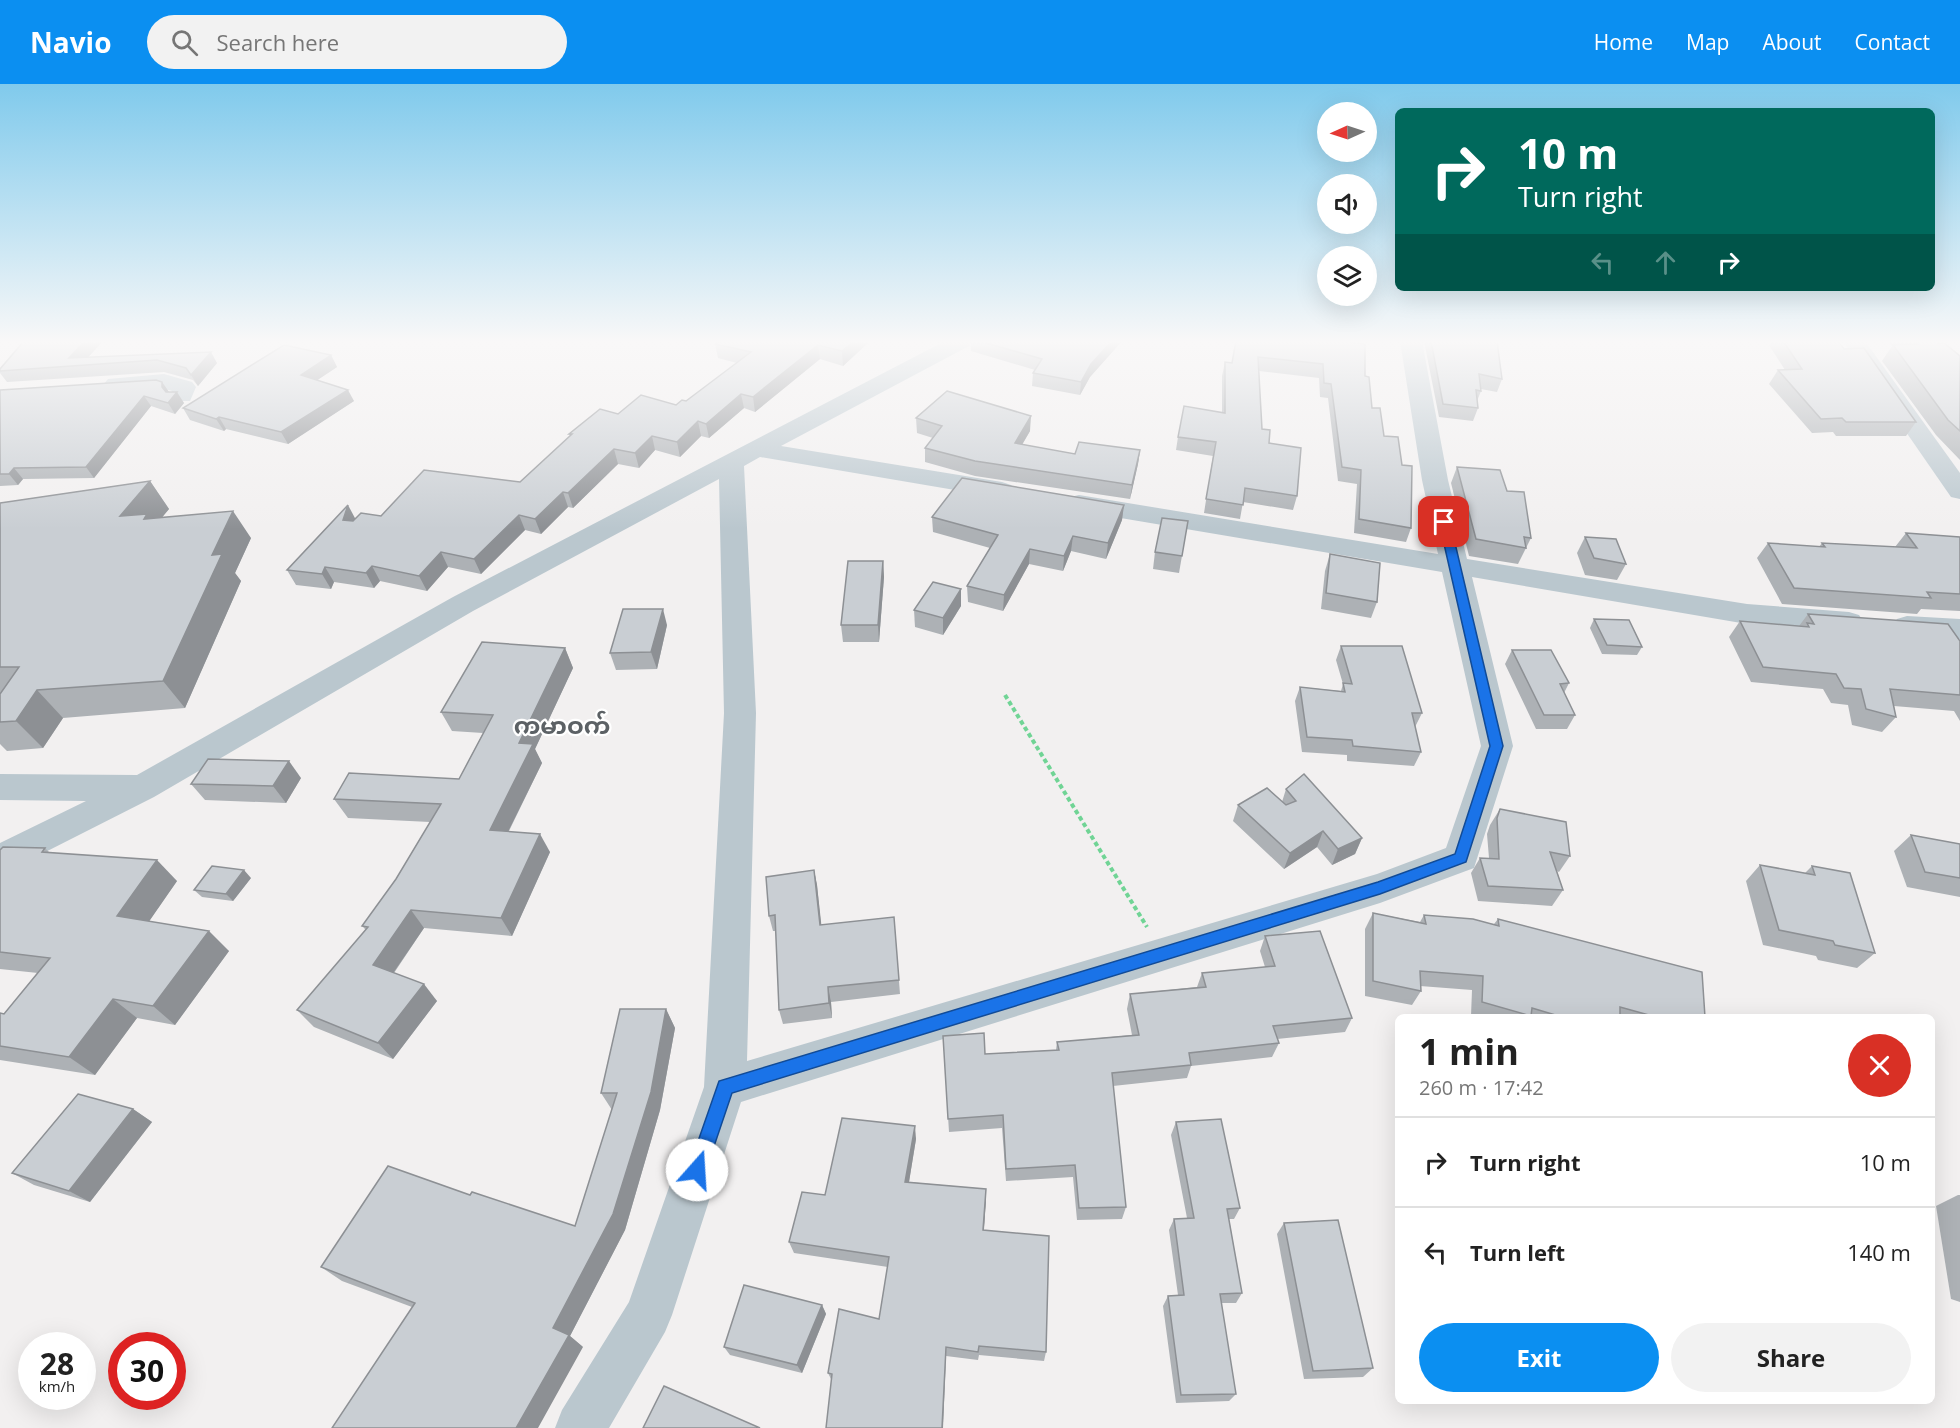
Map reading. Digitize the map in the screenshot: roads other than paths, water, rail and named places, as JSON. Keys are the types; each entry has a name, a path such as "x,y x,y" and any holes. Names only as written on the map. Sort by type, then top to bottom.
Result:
{"street":[{"path":"0,860 142,788 463,604 841,404"},
{"path":"725,1087 1380,888 1461,858 1497,746 1435,480 1422,404"},
{"path":"1898,404 1960,491"},
{"path":"743,455 1037,496 1747,614 1960,630"},
{"path":"580,1428 648,1315 725,1087 740,713 743,455"},
{"path":"0,786 142,788"}],"district":[{"name":"ကမာဝက်","path":"562,726"}]}
